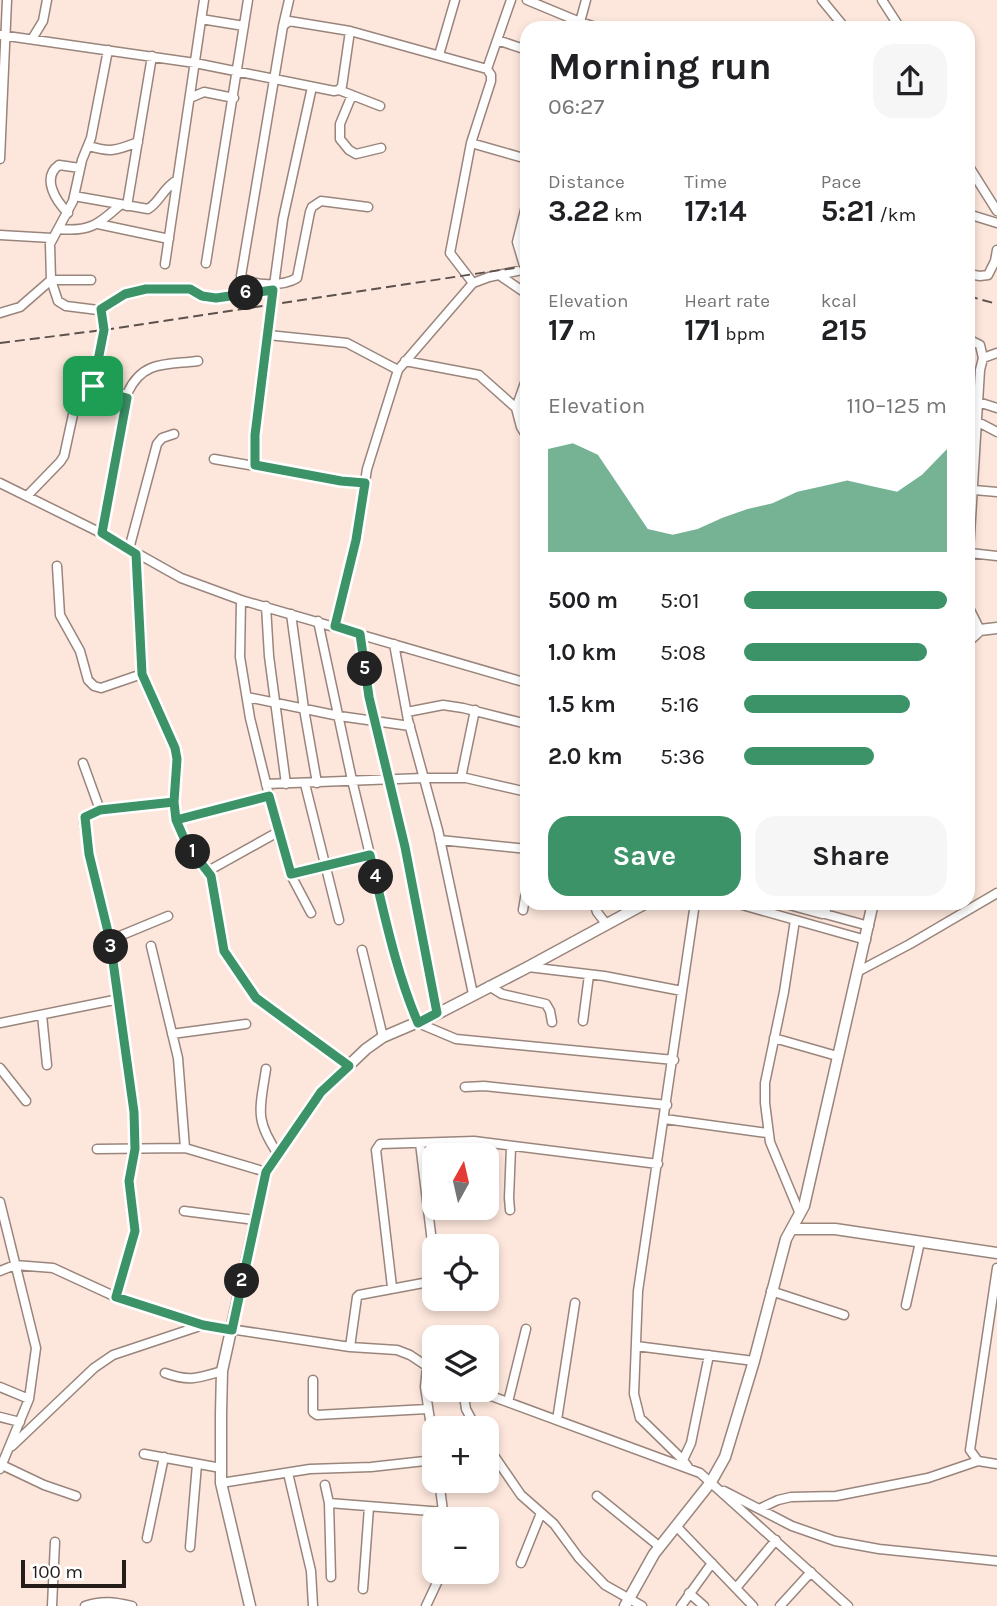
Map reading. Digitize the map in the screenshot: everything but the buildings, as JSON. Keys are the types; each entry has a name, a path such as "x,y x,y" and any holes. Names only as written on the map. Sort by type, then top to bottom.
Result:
{"street":[{"path":"0,157 3,35 7,0"},
{"path":"32,39 43,22 47,0"},
{"path":"165,264 204,0"},
{"path":"206,263 248,0"},
{"path":"274,286 252,283 241,276 289,0"},
{"path":"439,55 455,0"},
{"path":"487,69 511,0"},
{"path":"527,0 568,21"},
{"path":"578,21 586,0"},
{"path":"822,0 839,21"},
{"path":"882,0 896,21"},
{"path":"201,19 244,26"},
{"path":"283,26 289,20 350,30 487,69 491,81 471,144 450,253 473,283"},
{"path":"339,90 342,86 350,30"},
{"path":"3,35 238,70 312,87 339,90 380,106"},
{"path":"497,40 520,48"},
{"path":"107,50 89,146 68,213 50,244 51,280 61,304 101,309 125,294 146,289 190,289 202,296 216,298 289,282 297,278 310,212 316,203 321,201 368,207"},
{"path":"58,229 76,231 98,224 124,206 152,56"},
{"path":"255,465 255,435 284,219 312,87"},
{"path":"190,98 204,92 234,98"},
{"path":"352,95 340,124 340,139 356,154 381,148"},
{"path":"89,146 105,152 138,142"},
{"path":"471,144 520,157"},
{"path":"68,213 54,197 51,188 54,169 59,165 80,168"},
{"path":"975,176 997,211"},
{"path":"74,196 142,210 151,208 162,191 177,180"},
{"path":"975,216 997,223"},
{"path":"98,224 169,239"},
{"path":"520,230 517,242 520,251"},
{"path":"0,235 52,238"},
{"path":"975,275 988,275 996,261 997,250"},
{"path":"335,626 356,540 368,469 398,370 473,283 520,270"},
{"path":"499,275 520,289"},
{"path":"0,313 20,307 51,280 91,280"},
{"path":"27,496 64,456 74,410 93,386 104,330 101,309"},
{"path":"268,335 347,343 398,370"},
{"path":"975,342 980,345 983,358 975,473"},
{"path":"983,358 997,353"},
{"path":"102,533 131,384 147,368 198,361"},
{"path":"405,361 475,373 516,408 520,423"},
{"path":"93,386 100,391 127,398"},
{"path":"516,408 520,397"},
{"path":"978,402 997,408"},
{"path":"978,422 997,432"},
{"path":"174,434 162,438 157,444 133,551 142,674 175,748 177,759 174,802 176,820 187,845 208,871 214,887 224,951 256,998 349,1066"},
{"path":"214,459 365,483"},
{"path":"0,483 102,533 181,578 241,600 520,681"},
{"path":"975,490 997,492"},
{"path":"975,554 997,556"},
{"path":"57,566 60,615 77,643 88,680 101,688 142,674"},
{"path":"241,600 240,657 266,784 291,874 311,913"},
{"path":"265,607 286,784"},
{"path":"291,614 317,783"},
{"path":"318,621 352,780 397,967 418,1023 456,1038 674,1059"},
{"path":"975,621 980,631"},
{"path":"975,635 980,631 997,628"},
{"path":"360,634 374,720 405,847 437,1013"},
{"path":"394,643 410,726 440,841 473,994"},
{"path":"247,697 339,716 410,726"},
{"path":"407,712 443,705 520,722"},
{"path":"461,778 475,710"},
{"path":"83,763 100,810"},
{"path":"266,784 461,778 520,791"},
{"path":"306,783 339,920"},
{"path":"176,820 269,796"},
{"path":"116,1297 135,1231 129,1181 135,1149 134,1112 110,940 84,822 89,814 100,810 174,802"},
{"path":"208,871 278,832"},
{"path":"440,841 520,848"},
{"path":"291,874 370,855"},
{"path":"975,906 997,893"},
{"path":"596,910 607,925"},
{"path":"250,1606 221,1483 222,1371 266,1172 321,1092 366,1049 634,910"},
{"path":"694,910 638,1291 634,1394 640,1418 686,1463 715,1485 811,1572 837,1602 848,1606"},
{"path":"760,910 866,940"},
{"path":"809,910 869,926"},
{"path":"627,1602 676,1525 715,1485 754,1361 786,1239 802,1210 872,910"},
{"path":"859,971 968,910"},
{"path":"110,940 168,916"},
{"path":"795,920 765,1083 767,1133 775,1156 802,1210 816,1228"},
{"path":"150,946 178,1058 185,1148"},
{"path":"362,950 383,1038"},
{"path":"528,967 604,976 682,991"},
{"path":"583,1021 589,975"},
{"path":"489,986 502,994 546,1004 552,1023"},
{"path":"0,1023 119,999"},
{"path":"42,1015 47,1065"},
{"path":"172,1034 246,1024"},
{"path":"774,1038 837,1056"},
{"path":"0,1068 26,1101"},
{"path":"266,1069 261,1120 265,1135 278,1154"},
{"path":"465,1087 484,1086 667,1105"},
{"path":"665,1118 767,1133"},
{"path":"392,1287 376,1150 380,1144 474,1141 658,1164"},
{"path":"420,1143 431,1234"},
{"path":"510,1210 511,1147"},
{"path":"97,1149 185,1148 266,1172"},
{"path":"0,1202 3,1226 17,1265 36,1348 29,1399 1,1467 76,1496"},
{"path":"184,1211 255,1220"},
{"path":"792,1229 816,1228 997,1253"},
{"path":"906,1305 920,1242"},
{"path":"0,1271 17,1265 53,1268 116,1297 203,1325 350,1347 397,1350 422,1363"},
{"path":"978,1461 970,1450 997,1268"},
{"path":"350,1347 357,1297 392,1287 422,1283"},
{"path":"771,1291 844,1315"},
{"path":"557,1420 575,1303"},
{"path":"10,1448 94,1368 113,1354 203,1325"},
{"path":"508,1402 526,1329"},
{"path":"636,1346 754,1361"},
{"path":"686,1463 709,1355"},
{"path":"165,1373 194,1379 222,1371"},
{"path":"313,1380 313,1412 317,1415 427,1409"},
{"path":"0,1387 29,1399"},
{"path":"499,1399 686,1463"},
{"path":"426,1402 428,1416"},
{"path":"0,1417 20,1422"},
{"path":"144,1454 221,1468"},
{"path":"148,1538 164,1457"},
{"path":"221,1483 310,1469 371,1467 422,1461"},
{"path":"761,1508 791,1497 836,1496 928,1478 978,1461 997,1464"},
{"path":"499,1463 521,1495 554,1524 579,1558 605,1585 627,1602 642,1606"},
{"path":"190,1547 197,1464"},
{"path":"288,1473 312,1571 313,1606"},
{"path":"325,1485 329,1503 331,1577"},
{"path":"715,1485 792,1526 835,1541 880,1549 997,1561"},
{"path":"597,1496 660,1547"},
{"path":"329,1503 422,1513"},
{"path":"363,1589 369,1507"},
{"path":"521,1563 541,1513"},
{"path":"676,1525 753,1606"},
{"path":"736,1588 776,1540"},
{"path":"52,1606 55,1542"},
{"path":"681,1606 712,1563"},
{"path":"780,1606 811,1572"},
{"path":"426,1606 436,1584"},
{"path":"689,1593 704,1606"},
{"path":"85,1606 97,1602 132,1606"}],"railway":[{"path":"0,343 111,329 520,267"},
{"path":"975,298 997,304"}],"route":[{"path":"93,386 100,391 127,398 102,533 136,554 142,674 149,695 175,748 176,820 187,845 211,876 224,951 256,998 349,1066 321,1092 302,1116 266,1172 232,1330 203,1325 116,1297 135,1231 135,1213 129,1181 135,1149 134,1112 110,940 84,822 85,817 100,810 174,802 176,820 269,796 291,874 370,855 397,967 418,1023 437,1013 405,847 369,697 360,634 335,626 356,540 365,483 255,465 255,435 273,290 216,298 202,296 190,289 146,289 125,294 101,309 104,330 93,386"}]}
